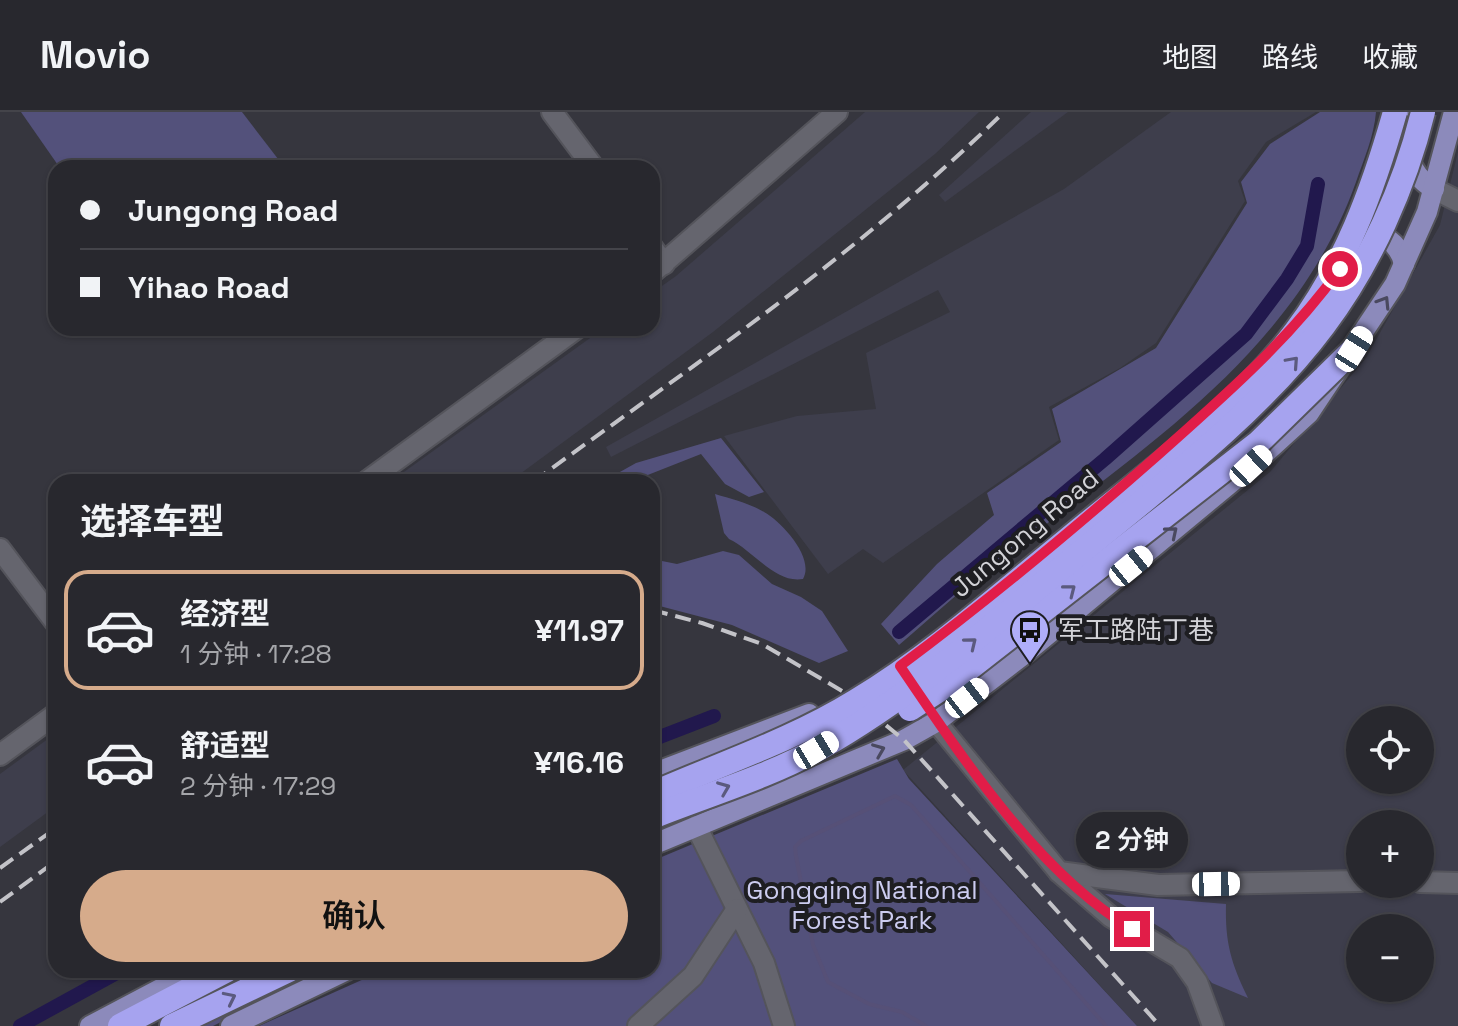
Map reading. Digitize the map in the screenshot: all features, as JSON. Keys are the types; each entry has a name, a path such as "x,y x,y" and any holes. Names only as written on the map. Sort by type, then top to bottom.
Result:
{"highway":[{"path":"660,791 817,722 866,695 936,646 1186,442 1251,382 1296,332 1347,249 1368,198 1395,112"},
{"path":"816,750 869,719 949,660 1149,497 1264,394 1325,324 1369,252 1397,191 1423,112"},
{"path":"660,814 874,728 953,681 1258,443 1354,349"},
{"path":"120,1026 212,978"},
{"path":"172,1026 272,978"}],"main road":[{"name":"Jungong Road","path":"1404,112 1404,144 1409,162 1422,182 1434,189"},
{"name":"Jungong Road","path":"660,771 792,722 881,679 984,603 1246,377 1328,287 1361,235 1378,202 1404,112"},
{"path":"660,842 904,740 936,722 1023,655 1251,466 1309,413 1354,349 1404,264 1434,189 1454,112"},
{"path":"1361,235 1385,237 1396,245 1404,264"},
{"path":"90,1026 181,978"},
{"path":"231,1026 330,978"}],"street":[{"path":"552,112 588,160"},
{"path":"660,258 837,112"},
{"path":"1434,189 1458,201"},
{"path":"377,474 566,336"},
{"path":"0,549 48,612"},
{"path":"900,666 936,722 1059,872 1111,917 1180,958 1197,982 1213,1026"},
{"path":"0,755 48,720"},
{"path":"696,826 764,963 784,1026"},
{"path":"1059,872 1158,885 1346,881"},
{"path":"1434,882 1458,883"},
{"path":"638,1026 693,976 737,909"}],"shaded area":[{"path":"865,112 979,112 935,154 713,332 520,474 401,474 593,336 660,336 660,287"},
{"path":"1031,112 1068,112 945,202 939,195"},
{"path":"1171,112 1316,112 1266,142 1238,181 1245,201 1156,343 1120,368 1049,407 1059,440 883,563 863,549 828,574 724,436 797,416 876,409 866,353 950,312 938,290 611,457 606,447 1064,189"},
{"path":"1458,152 1458,1026 1137,1026 903,770 1270,472 1366,358 1440,225"},
{"path":"48,739 48,812 0,847 0,774"}],"green space":[{"path":"21,112 242,112 279,160 54,160"},
{"path":"1320,112 1376,112 1371,139 1356,182 1329,243 1295,298 1254,347 1209,393 899,645 881,624 937,564 994,515 987,493 1061,442 1052,409 1156,348 1247,203 1241,182 1270,144"},
{"path":"721,438 764,492 749,497 725,484 701,454 650,474 616,474 636,463"},
{"path":"715,494 758,509 779,524 801,551 806,571 803,579 783,576 729,539 724,533"},
{"path":"723,551 739,555 772,584 822,611 848,651 819,663 732,625 660,606 660,561 677,564"},
{"name":"Gongqing National Forest Park","path":"897,759 909,779 1137,1026 259,1026 366,978 660,978 660,858"},
{"path":"1105,894 1226,904 1230,952 1248,998 1212,983 1168,932"},
{"path":"221,978 309,978 213,1026 200,1026 183,997"}],"waterway":[{"path":"899,632 1105,459 1246,334 1307,246 1318,184"},
{"path":"660,737 714,716"},
{"path":"926,1026 902,1012 869,1004 828,982 813,945 796,856 795,847 801,841 895,796 911,805 1106,1026"},
{"path":"20,1026 107,978"}],"railway":[{"path":"544,474 834,260 949,164 1004,112"},
{"path":"660,612 762,644 849,695 904,740 1160,1026"},
{"path":"0,868 48,834"},
{"path":"0,902 48,867"}],"place":[{"name":"军工路陆丁巷","path":"1030,664"}],"route":[{"path":"1132,929 1082,894 1038,850 936,722 900,666 984,603 1246,377 1294,327 1340,269"}]}
